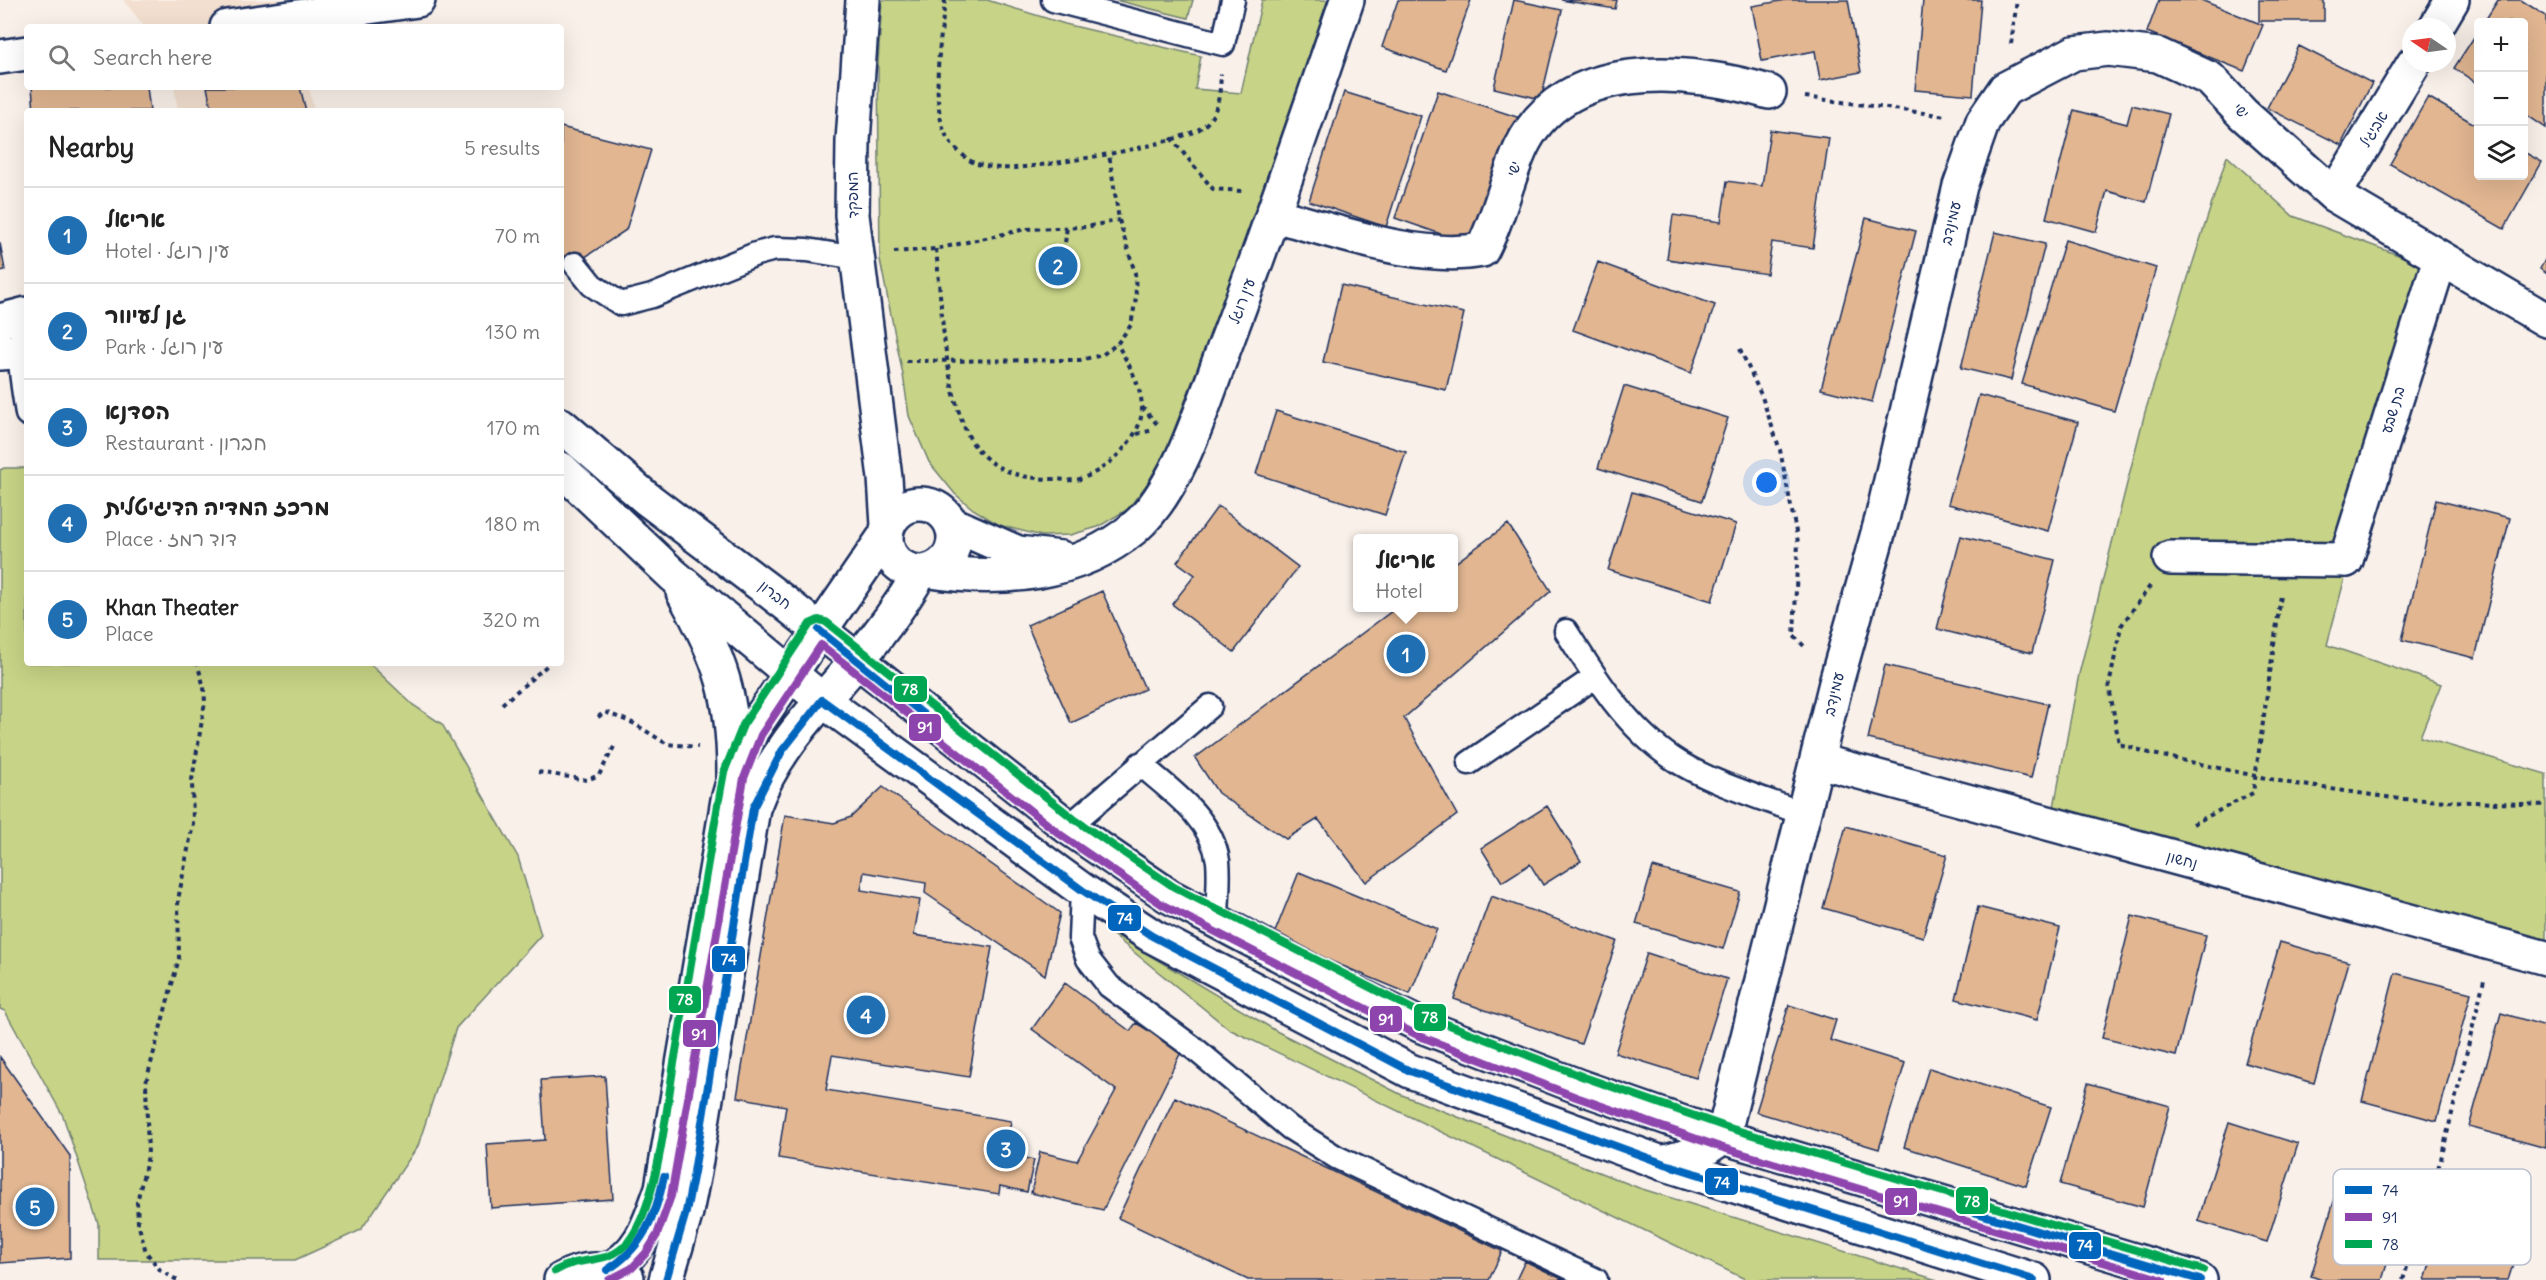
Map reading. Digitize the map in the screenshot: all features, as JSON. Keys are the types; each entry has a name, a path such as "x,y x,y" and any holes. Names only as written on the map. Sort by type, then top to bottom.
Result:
{"main road":[{"path":"248,24 418,0"},
{"name":"המפקד","path":"863,0 853,141 852,214 874,389 887,530"},
{"name":"עין רוגל","path":"926,572 971,577 1007,576 1047,570 1110,545 1135,527 1155,504 1176,469 1274,215 1347,0"},
{"path":"2441,18 2452,0"},
{"name":"ישי","path":"1959,186 1983,121 2005,89 2073,53 2108,49 2158,55 2210,79 2244,114 2334,195 2440,260 2546,320"},
{"path":"0,57 24,53"},
{"name":"אביגיל","path":"2334,195 2409,72"},
{"name":"ישי","path":"1274,215 1389,245 1459,255 1482,250 1493,229 1521,147 1543,113 1573,93 1628,75 1699,76 1737,82 1769,92"},
{"name":"עמינדב","path":"1723,1137 1819,761 1837,679 1882,519 1959,186"},
{"name":"בת שבע","path":"2286,559 2346,560 2440,260"},
{"path":"0,321 24,315"},
{"name":"המפקד","path":"874,389 887,435 898,461 925,504"},
{"name":"חברון","path":"564,427 646,498 819,630 856,662 1068,827 1169,896 1422,1026 1580,1087 1723,1137 2200,1280"},
{"path":"564,472 673,575 822,700 1082,890 1152,936 1410,1071 1662,1163 2034,1280"},
{"path":"666,1280 686,1212 694,1172 753,808 762,783 778,753 888,623 926,572 942,566 949,557 954,546 952,524 945,514 925,504 903,508 752,730 734,775"},
{"name":"עין רוגל","path":"952,524 1018,553 1042,558 1078,559"},
{"path":"887,530 891,558 900,566 926,572"},
{"path":"2170,558 2286,559"},
{"path":"561,1280 579,1271 619,1275 620,1264 639,1243 650,1224 662,1188 734,775 734,731 730,700 722,672 708,639 673,575"},
{"name":"נחשון","path":"1819,761 2546,958"},
{"path":"1662,1163 1699,1153 1723,1137"}],"lane":[{"path":"1053,0 1223,44 1233,0"},
{"path":"575,264 592,285 621,304 652,296 756,254 775,249 807,250 857,258"},
{"path":"19,344 24,388"},
{"path":"1566,631 1595,677 1637,729 1672,759 1804,814"},
{"path":"1469,763 1595,677"},
{"path":"1068,827 1210,706"},
{"path":"1140,764 1191,808 1209,835 1218,860 1217,921"},
{"path":"1082,890 1080,938 1088,959 1109,986 1194,1048 1290,1128 1336,1157 1596,1280"}],"path":[{"path":"945,0 938,109 948,140 973,163 1013,168 1109,154 1197,130 1206,124 1219,100 1223,44"},
{"path":"1769,92 1983,121"},
{"path":"1171,138 1213,189 1246,192"},
{"path":"909,361 1080,360 1102,355 1117,344 1131,325 1136,298 1135,273 1119,220 1109,154"},
{"path":"891,252 936,249 1026,229 1086,227 1119,220"},
{"path":"1061,278 1067,226"},
{"path":"936,249 949,362 957,402 967,433 981,455 999,469 1024,478 1076,480 1098,470 1136,434 1142,407 1140,394 1131,368 1117,344"},
{"path":"1740,350 1762,397 1780,450 1798,542 1794,636 1837,679"},
{"path":"1142,407 1152,418"},
{"path":"1136,434 1148,431"},
{"path":"2170,558 2121,626 2109,686 2119,744 2153,754 2256,776 2400,799 2546,805"},
{"path":"2145,849 2253,793 2286,559"},
{"path":"177,1280 161,1271 146,1252 138,1223 137,1202 148,1156 146,1082 179,958 178,900 194,824 192,780 205,702 204,687 198,666"},
{"path":"502,704 546,666"},
{"path":"598,717 604,712 633,723 667,744 684,746"},
{"path":"538,772 587,780 599,775 616,742"},
{"path":"2438,1169 2492,943"},
{"path":"2403,1280 2408,1265"}],"shaded area":[{"path":"123,0 290,0 295,24 143,24"},
{"path":"174,90 310,90 313,108 178,108"}],"green space":[{"path":"882,0 987,0 1065,24 1201,56 1195,89 1241,93 1262,0 1328,0 1234,272 1166,451 1147,484 1128,509 1098,527 1070,535 1042,536 999,525 973,509 955,494 929,462 909,416 880,260 878,63"},
{"path":"1115,0 1193,0 1188,18"},
{"path":"2227,156 2293,216 2428,266 2327,645 2441,684 2420,737 2546,774 2546,942 2054,807 2079,674 2145,412"},
{"path":"24,468 24,666 372,666 413,705 442,724 518,857 541,935 456,1028 418,1146 361,1230 295,1260 99,1260 99,1224 63,1116 5,1011 0,1009 0,470"},
{"path":"1104,928 1278,1032 1402,1095 1639,1188 1937,1280 1747,1280 1229,1029"}],"building":[{"path":"1398,0 1471,0 1446,70 1382,47"},
{"path":"1514,0 1562,10 1541,99 1494,88"},
{"path":"1561,0 1617,0 1615,9"},
{"path":"1786,0 1848,0 1861,72 1820,80 1815,51 1762,61 1752,6"},
{"path":"1923,0 1981,0 1973,95 1915,90"},
{"path":"2159,0 2201,0 2263,25 2244,71 2147,32"},
{"path":"2259,0 2324,0 2324,21 2259,21"},
{"path":"2498,0 2521,0 2546,16 2546,128 2528,116 2528,18 2487,18"},
{"path":"2474,37 2474,81 2456,69 2456,65"},
{"path":"2299,46 2372,83 2341,145 2267,108"},
{"path":"32,90 147,90 150,108 34,108"},
{"path":"208,90 301,90 305,108 211,108"},
{"path":"1438,91 1520,118 1478,247 1395,218"},
{"path":"1344,92 1421,116 1386,227 1309,201"},
{"path":"2428,97 2474,124 2474,180 2528,180 2528,154 2542,162 2504,229 2390,164"},
{"path":"2132,105 2169,114 2146,202 2107,191 2096,232 2046,218 2074,110 2127,124"},
{"path":"564,128 651,150 626,230 564,271"},
{"path":"1770,130 1829,138 1813,248 1772,242 1767,274 1667,259 1673,215 1721,222 1727,181 1762,186"},
{"path":"1866,218 1916,231 1872,402 1821,389"},
{"path":"1995,232 2045,244 2011,380 1961,368"},
{"path":"2065,240 2156,268 2114,411 2022,384"},
{"path":"0,243 5,270 0,271"},
{"path":"2546,258 2546,273 2540,269"},
{"path":"1598,262 1715,305 1691,373 1573,330"},
{"path":"1341,285 1464,313 1446,390 1323,362"},
{"path":"1624,386 1728,418 1702,501 1598,468"},
{"path":"1979,395 2078,422 2048,531 1948,504"},
{"path":"1276,411 1406,452 1385,515 1256,474"},
{"path":"1632,492 1736,524 1712,601 1608,570"},
{"path":"2436,500 2510,518 2475,658 2402,640"},
{"path":"1218,506 1298,567 1234,652 1172,604 1195,575 1177,562"},
{"path":"1508,524 1551,591 1404,718 1457,815 1366,882 1318,819 1286,839 1218,793 1195,758 1391,612 1458,612 1458,561"},
{"path":"1961,536 2055,560 2032,653 1937,629"},
{"path":"1102,591 1145,689 1071,723 1027,625"},
{"path":"1885,665 2048,704 2031,778 1868,739"},
{"path":"883,787 1060,913 1045,975 925,893 926,883 864,872 861,890 920,900 914,935 992,947 969,1077 832,1055 826,1090 1011,1121 1006,1153 1034,1160 1027,1192 1000,1186 999,1194 778,1158 786,1106 737,1097 785,815 834,823 851,817"},
{"path":"1547,806 1581,861 1543,885 1530,864 1502,882 1481,848"},
{"path":"1846,826 1947,855 1923,937 1823,908"},
{"path":"1653,867 1740,892 1723,949 1636,924"},
{"path":"1299,872 1437,929 1410,994 1273,937"},
{"path":"1491,896 1617,941 1581,1044 1454,999"},
{"path":"1978,907 2060,928 2037,1020 1956,999"},
{"path":"2132,916 2206,935 2176,1056 2102,1038"},
{"path":"2280,942 2349,962 2314,1083 2245,1063"},
{"path":"1647,953 1727,979 1696,1078 1615,1053"},
{"path":"2395,973 2471,993 2437,1121 2362,1101"},
{"path":"1065,983 1130,1031 1136,1023 1182,1050 1103,1210 1031,1193 1040,1152 1077,1161 1116,1090 1032,1029"},
{"path":"1789,1005 1836,1020 1830,1040 1905,1063 1879,1149 1756,1112"},
{"path":"2501,1013 2546,1026 2546,1148 2469,1127"},
{"path":"0,1057 70,1156 70,1258 0,1263"},
{"path":"1929,1068 2051,1107 2026,1186 1904,1147"},
{"path":"605,1076 613,1199 491,1208 487,1144 545,1140 541,1080"},
{"path":"2088,1083 2170,1106 2143,1207 2060,1184"},
{"path":"1175,1097 1502,1251 1489,1280 1248,1280 1118,1218"},
{"path":"2229,1122 2298,1144 2267,1242 2198,1221"},
{"path":"2333,1205 2333,1265 2387,1265 2382,1280 2322,1280 2311,1276"},
{"path":"1525,1261 1564,1280 1516,1280"},
{"path":"2430,1265 2513,1265 2508,1280 2425,1280"}],"transit line":[{"name":"78","path":"555,1271 575,1263 603,1258 620,1250 638,1226 647,1205 664,1131 724,772 743,725 810,624 819,620 826,622 1074,819 1174,887 1426,1016 1584,1077 1726,1127 2203,1270"},
{"name":"74","path":"819,630 928,718"},
{"name":"91","path":"609,1280 632,1268 646,1253 657,1235 671,1196 744,778 761,735 821,645 1061,835 1163,905 1417,1035 1576,1097 1720,1147 2163,1280"},
{"name":"74","path":"666,1280 686,1212 694,1172 753,808 782,751 822,700 1082,890 1152,936 1410,1071 1662,1163 2034,1280"},
{"name":"74","path":"607,1270 630,1252 646,1230 657,1205 664,1177"},
{"name":"74","path":"1970,1211 2200,1280"}],"place":[{"name":"גן לעיוור","path":"1058,266"},
{"name":"אריאל","path":"1406,654"},
{"name":"מרכז המדיה הדיגיטלית","path":"866,1015"},
{"name":"הסדנא","path":"1006,1149"},
{"name":"Khan Theater","path":"35,1207"}]}
